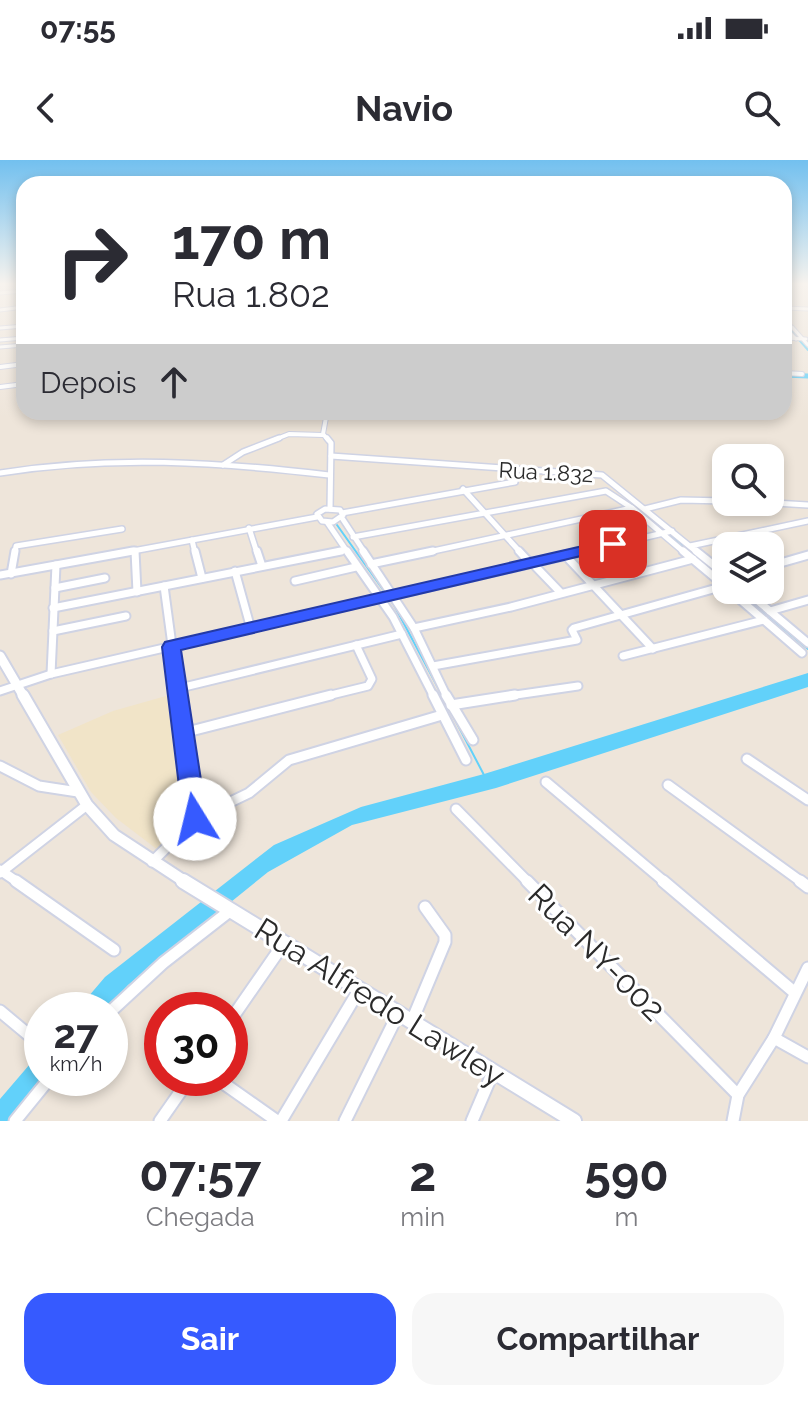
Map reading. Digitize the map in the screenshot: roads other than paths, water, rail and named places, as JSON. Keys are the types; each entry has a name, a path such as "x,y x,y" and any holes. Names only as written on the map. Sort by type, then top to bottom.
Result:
{"street":[{"path":"792,335 796,339"},
{"path":"792,339 807,341"},
{"path":"792,373 802,374"},
{"path":"323,435 326,420"},
{"path":"223,465 243,452 289,434 323,435 331,443 330,509"},
{"name":"Rua 1.832","path":"331,456 595,474 610,479 712,564"},
{"path":"0,473 87,460 223,465 329,475"},
{"path":"327,522 342,515 463,489 515,482"},
{"path":"463,489 503,536 561,593"},
{"path":"353,537 606,491 632,508 712,576"},
{"path":"645,509 681,500 712,501"},
{"path":"784,504 808,505"},
{"path":"371,564 632,508"},
{"path":"317,517 319,512 330,509 342,515 353,537 414,628 451,705 473,740"},
{"path":"0,575 317,517 327,522 356,567 381,598 466,760"},
{"path":"690,546 808,521"},
{"path":"249,528 262,566"},
{"path":"11,574 16,546 122,529"},
{"path":"0,691 51,674 672,531"},
{"path":"192,540 202,578"},
{"path":"53,608 345,550"},
{"path":"135,551 137,592"},
{"path":"565,555 653,649"},
{"path":"784,562 808,555"},
{"path":"414,628 693,559"},
{"path":"51,674 56,565"},
{"path":"295,581 356,567"},
{"path":"235,571 251,629"},
{"path":"55,588 105,578"},
{"path":"164,586 195,819"},
{"path":"433,666 577,640 572,630 574,628 712,592"},
{"path":"770,611 808,600"},
{"path":"745,604 802,653"},
{"path":"762,604 808,643"},
{"path":"53,631 126,616"},
{"path":"623,656 764,620"},
{"path":"176,689 402,634"},
{"path":"183,733 368,686 372,679 356,645"},
{"name":"Rua Alfredo Lawley","path":"0,656 78,792 114,835 152,862 574,1121"},
{"path":"451,705 578,686"},
{"path":"152,862 195,819 249,793 289,760 442,715"},
{"path":"747,759 808,800"},
{"path":"0,766 39,786 78,792"},
{"path":"546,782 794,992"},
{"path":"668,785 808,887"},
{"path":"87,805 1,871 114,950"},
{"name":"Rua NY-002","path":"456,809 738,1095"},
{"path":"345,1121 445,942 445,935 425,907"},
{"path":"128,995 229,909"},
{"path":"248,995 284,943"},
{"path":"733,1121 738,1095 774,1038 808,968"},
{"path":"242,1096 279,1121 359,990"},
{"path":"0,1011 24,1031"},
{"path":"774,1038 808,1057"},
{"path":"472,1121 493,1072"},
{"path":"15,1121 35,1096"},
{"path":"160,1121 177,1096"}],"water":[{"path":"808,673 808,687 496,788 352,825 268,872 122,992 92,992 105,977 274,845 361,807 484,774"},
{"path":"24,1071 24,1096 34,1096 13,1121 0,1121 0,1099"}],"waterway":[{"path":"792,332 808,350"},
{"path":"792,375 808,376"},
{"path":"649,517 666,531"},
{"path":"337,525 394,605 443,697"},
{"path":"671,535 712,569"},
{"path":"754,604 808,649"},
{"path":"450,710 484,775"}]}
